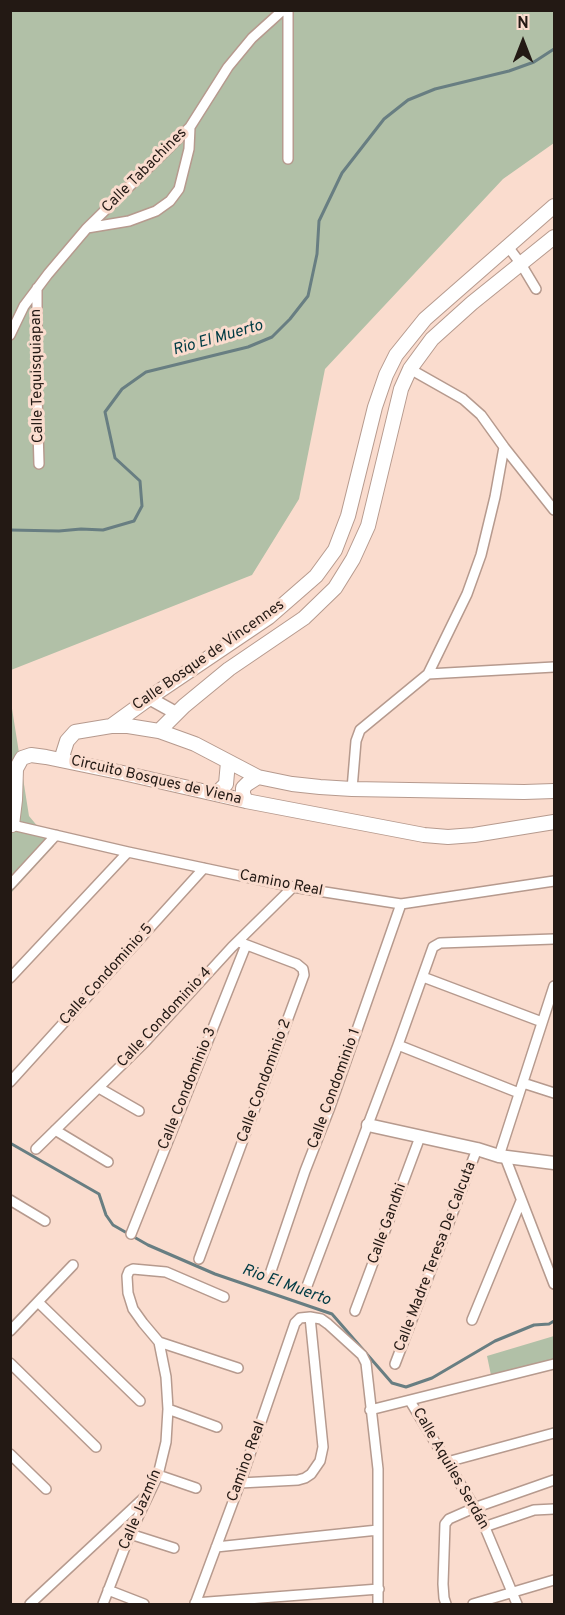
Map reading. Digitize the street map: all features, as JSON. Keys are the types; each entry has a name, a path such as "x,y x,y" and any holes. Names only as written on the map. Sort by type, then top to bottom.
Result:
{"main road":[{"name":"Calle Bosque de Vincennes","path":"111,726 269,616 316,576 335,550 348,516 375,407 396,355 425,319 555,206"},
{"name":"Calle Bosque de Vincennes","path":"159,731 176,713 229,669 304,618 335,588 353,559 368,526 401,389 411,369 432,339 472,303 555,237"},
{"name":"Circuito Bosques de Viena","path":"555,791 352,789 292,784 258,777 195,744 159,731 143,728 111,726 75,732 67,741 61,760 246,801 424,835 448,837 474,835 555,822"},
{"path":"11,825 16,769 22,758 31,755 61,760"},
{"path":"216,794 226,784 228,762"},
{"path":"246,801 243,788 258,777"}],"street":[{"name":"Calle Tabachines","path":"10,335 24,306 87,228 190,127 234,60 252,38 283,10"},
{"path":"288,10 288,159"},
{"path":"87,228 129,220 156,211 170,201 179,189 189,149 190,127"},
{"path":"509,248 536,289"},
{"name":"Calle Tequisquiapan","path":"37,288 39,464"},
{"path":"411,369 464,399 481,415 555,510"},
{"path":"352,789 356,741 360,730 428,674 467,594 481,555 504,447"},
{"path":"428,674 555,667"},
{"path":"149,698 176,713"},
{"name":"Camino Real","path":"11,825 293,887 401,904 555,881"},
{"path":"10,885 56,835"},
{"path":"10,978 128,852"},
{"name":"Calle Condominio 5","path":"10,1082 204,868"},
{"name":"Calle Condominio 4","path":"36,1149 145,1042 232,947 242,943 293,887"},
{"name":"Calle Condominio 1","path":"270,1274 401,904"},
{"path":"307,1286 433,947 436,944 555,939"},
{"name":"Calle Condominio 3","path":"131,1234 242,943"},
{"name":"Calle Condominio 2","path":"199,1259 304,975 303,969 297,964 242,943"},
{"path":"423,976 542,1022"},
{"path":"555,986 519,1093 502,1157 555,1284"},
{"path":"398,1045 519,1093"},
{"path":"523,1083 555,1093"},
{"path":"99,1088 139,1112"},
{"path":"368,1125 477,1149 502,1157 555,1163"},
{"path":"55,1130 108,1162"},
{"name":"Calle Gandhi","path":"355,1311 420,1137"},
{"name":"Calle Madre Teresa De Calcuta","path":"395,1364 477,1149"},
{"path":"10,1200 45,1221"},
{"path":"472,1320 521,1201"},
{"path":"10,1331 73,1265"},
{"path":"224,1297 166,1272 133,1269 127,1276 127,1288 133,1309 159,1342 238,1368"},
{"path":"38,1302 140,1401"},
{"path":"240,1483 298,1480 311,1474 320,1461 322,1447 310,1317 321,1319 362,1355 366,1363 378,1469 378,1605"},
{"name":"Camino Real","path":"195,1604 298,1320 310,1317"},
{"name":"Calle Jazmín","path":"103,1605 130,1534 158,1475 166,1442 168,1409 166,1377 159,1342"},
{"path":"10,1363 96,1447"},
{"path":"370,1410 555,1364"},
{"name":"Calle Aquiles Serdán","path":"410,1401 484,1527 517,1605"},
{"path":"168,1409 217,1427"},
{"path":"447,1462 555,1433"},
{"path":"10,1454 46,1489"},
{"path":"158,1475 196,1488"},
{"path":"446,1605 442,1584 445,1524 449,1519 555,1480"},
{"path":"30,1605 150,1492"},
{"path":"484,1527 534,1510 555,1509"},
{"path":"216,1547 378,1530"},
{"path":"130,1534 174,1548"},
{"path":"473,1605 555,1580"},
{"path":"195,1604 379,1589"},
{"path":"108,1590 144,1605"}],"green space":[{"path":"11,11 554,11 554,143 503,179 325,369 299,499 252,575 11,670"},
{"path":"10,696 29,816 54,846 11,893"},
{"path":"554,1336 554,1363 492,1380 487,1356"}],"waterway":[{"name":"Rio El Muerto","path":"10,530 103,530 134,521 142,506 140,481 115,458 105,412 122,389 146,372 248,347 272,337 308,296 317,254 319,221 342,173 384,119 408,100 435,89 509,71 534,62 554,49"},
{"name":"Rio El Muerto","path":"10,1143 99,1194 106,1215 113,1225 148,1245 215,1274 332,1314 392,1383 406,1387 432,1378 495,1341 534,1325 549,1324 554,1321"}]}
